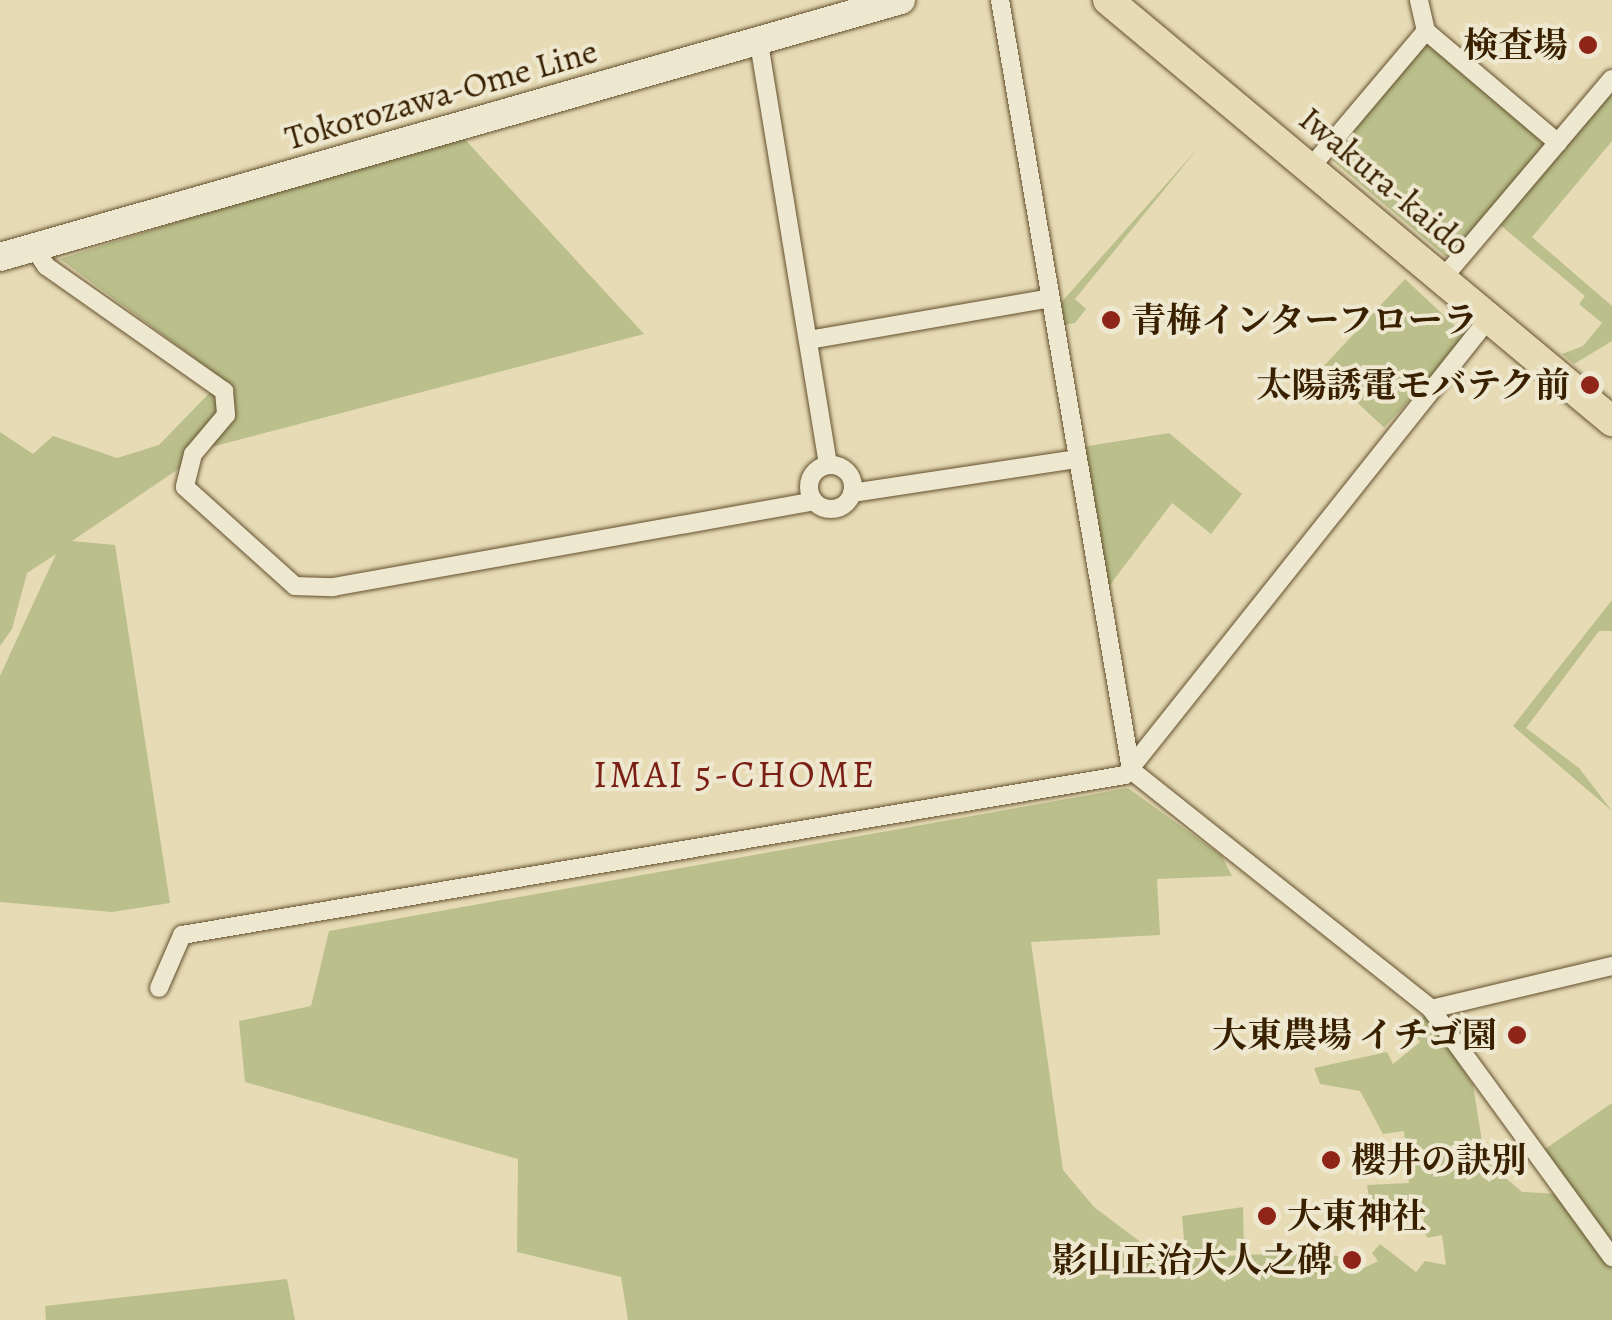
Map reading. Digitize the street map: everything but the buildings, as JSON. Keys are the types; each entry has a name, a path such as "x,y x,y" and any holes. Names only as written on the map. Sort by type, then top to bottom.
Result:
{"main road":[{"name":"Tokorozawa-Ome Line","path":"0,257 901,0"},
{"name":"Iwakura-kaido","path":"1108,0 1612,421"}],"street":[{"path":"1000,0 1131,770 1432,1008 1612,1256"},
{"path":"1418,0 1426,31 1558,143"},
{"path":"1312,167 1426,31"},
{"path":"760,43 828,463"},
{"path":"1443,278 1612,78"},
{"path":"34,248 46,266 224,391 226,415 193,454 185,487 295,586 333,588 810,502 838,507 852,494 1077,459"},
{"path":"808,340 1050,298"},
{"path":"159,988 182,936 1131,770 1490,317"},
{"path":"810,502 814,473 828,463"},
{"path":"828,463 844,468 852,494"},
{"path":"1432,1008 1612,966"}],"green space":[{"path":"1431,44 1544,140 1545,148 1454,255 1445,256 1333,161 1332,152 1423,45"},
{"path":"1612,91 1612,141 1532,237 1612,306 1612,341 1574,364 1562,354 1583,346 1602,323 1579,304 1585,296 1499,224"},
{"path":"459,133 644,334 211,447 72,541 115,545 170,903 112,912 0,902 0,676 56,554 27,573 12,629 0,646 0,432 33,454 53,436 117,458 159,445 223,379 60,259"},
{"path":"1199,147 1075,299 1086,309 1075,323 1063,325 1059,305"},
{"path":"1405,279 1468,338 1384,428 1321,369"},
{"path":"1169,433 1242,494 1211,534 1172,503 1106,590 1082,447"},
{"path":"1612,600 1612,631 1599,631 1526,728 1579,768 1612,811 1513,726"},
{"path":"1128,788 1222,856 1232,876 1157,879 1160,935 1031,942 1063,1170 1094,1207 1163,1259 1288,1253 1338,1256 1364,1268 1378,1261 1372,1253 1380,1244 1416,1272 1425,1261 1446,1265 1442,1235 1428,1238 1421,1229 1426,1212 1418,1220 1398,1218 1376,1210 1369,1199 1367,1185 1409,1183 1404,1131 1383,1134 1360,1091 1320,1084 1314,1068 1387,1052 1393,1064 1420,1042 1412,1031 1426,1013 1473,1085 1485,1160 1522,1192 1559,1194 1612,1268 1612,1320 628,1320 621,1277 517,1252 518,1159 245,1082 239,1021 311,1006 329,931"},
{"path":"1612,1103 1612,1245 1542,1151"},
{"path":"1243,1207 1244,1250 1185,1252 1182,1216"},
{"path":"287,1279 295,1320 46,1320 45,1306"}],"waterway":[{"path":"1408,196 1413,190"},
{"path":"1436,224 1440,213"}],"place":[{"name":"検査場","path":"1588,45"},
{"name":"青梅インターフローラ","path":"1111,320"},
{"name":"太陽誘電モバテク前","path":"1590,385"},
{"name":"大東農場 イチゴ園","path":"1517,1035"},
{"name":"櫻井の訣別","path":"1331,1160"},
{"name":"大東神社","path":"1267,1216"},
{"name":"影山正治大人之碑","path":"1352,1260"}],"district":[{"name":"IMAI 5-CHOME","path":"735,775"}]}
